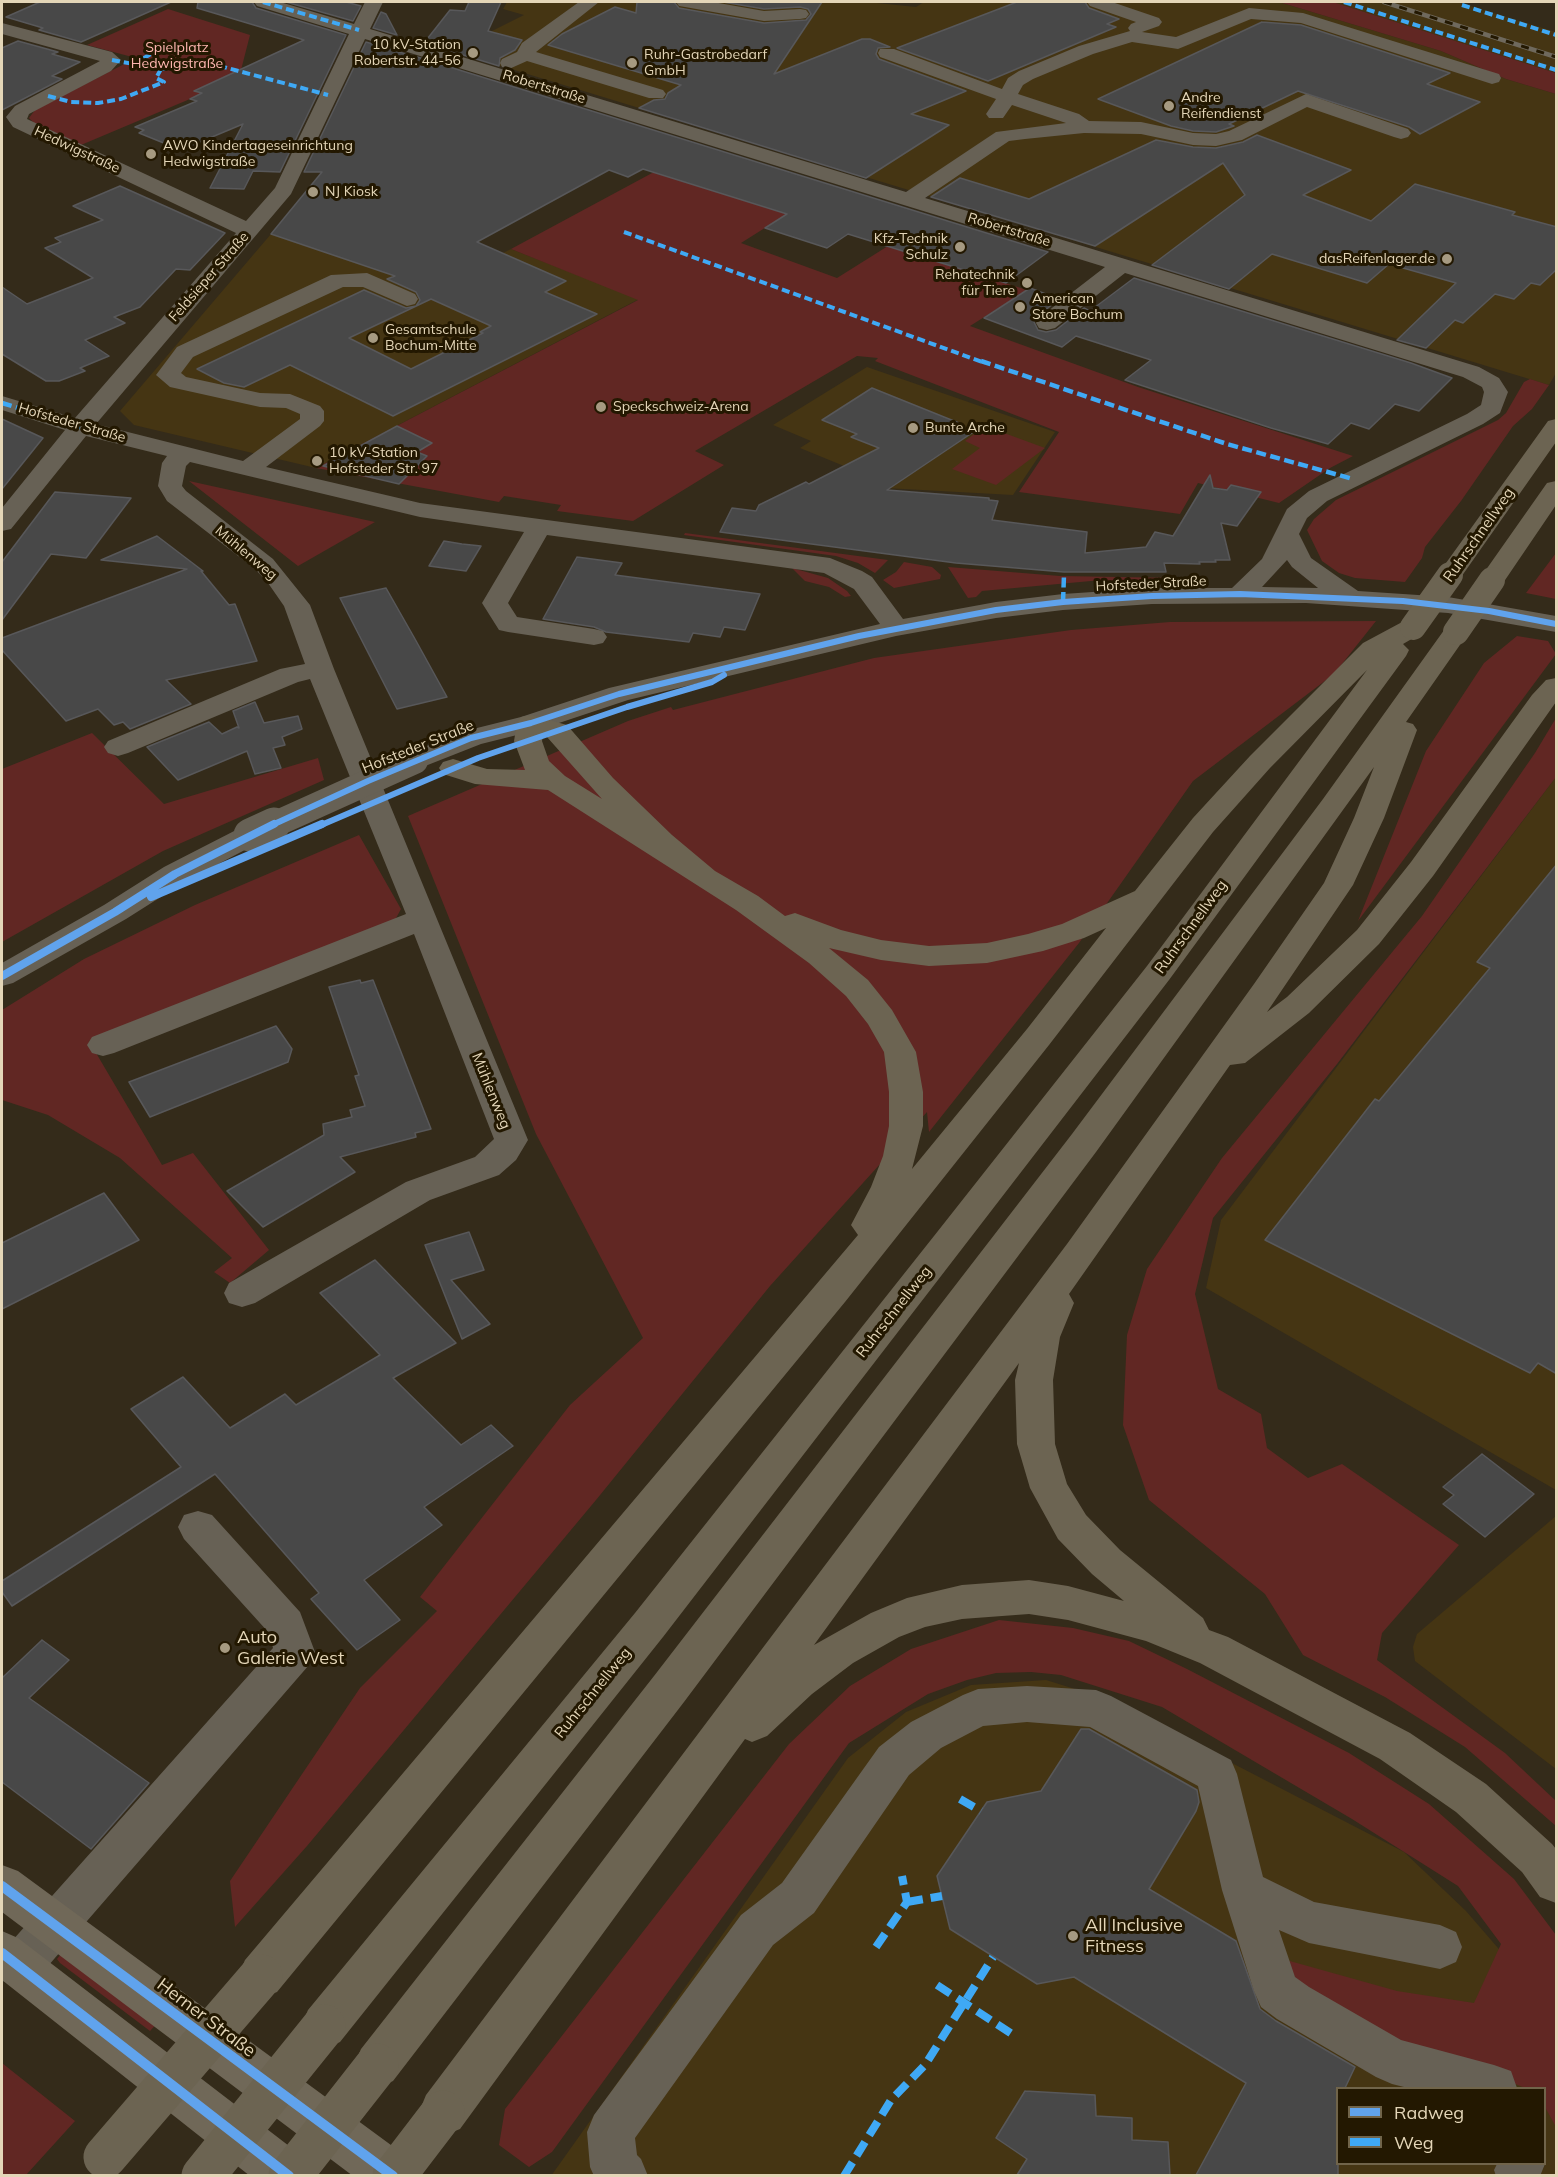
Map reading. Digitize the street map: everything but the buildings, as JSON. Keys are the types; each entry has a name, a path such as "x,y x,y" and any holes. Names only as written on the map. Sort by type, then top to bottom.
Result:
{"highway":[{"name":"Ruhrschnellweg","path":"203,2175 649,1625 1158,973 1413,627 1557,426"},
{"path":"290,2175 705,1642 1084,1143 1209,976 1557,488"},
{"path":"98,2166 261,1976 832,1292 1203,825 1260,762 1373,649 1413,627"},
{"path":"393,2175 656,1828 1079,1253 1338,885 1369,818 1402,732 1449,642"},
{"path":"1193,1093 1231,1057 1298,1005 1368,937 1422,869 1542,701 1557,687"},
{"path":"539,732 536,765 555,782 747,903 820,956 857,988 881,1018 900,1052 906,1092 906,1115 900,1156 888,1187 832,1292"},
{"path":"539,732 603,784 662,842 704,878"},
{"path":"432,769 485,778 517,778 555,782"},
{"path":"747,903 832,938 881,950 929,956 987,952 1032,944 1073,931 1147,897"},
{"path":"1079,1253 1061,1288 1042,1337 1034,1380 1036,1444 1049,1488 1072,1527 1106,1562 1214,1650"},
{"path":"656,1828 728,1747 797,1681 839,1650 885,1625 921,1611 962,1602 1029,1598 1100,1610 1150,1625 1214,1650 1395,1746 1471,1798 1537,1858 1557,1882"}],"main road":[{"name":"Herner Straße","path":"2,1886 393,2175"},
{"path":"10,1960 290,2175"}],"street":[{"name":"Robertstraße","path":"263,2 1471,372 1491,383 1496,392 1492,408 1475,419 1318,496 1296,514 1273,562 1240,594"},
{"name":"Feldsieper Straße","path":"2,524 80,427 284,190 374,2"},
{"path":"493,71 525,55 529,47 590,2"},
{"path":"685,2 764,16 800,14"},
{"path":"1096,2 1153,22 1015,82 987,130 1003,136 1084,127 1141,128 1192,139 1216,140 1234,136 1306,100 1401,133"},
{"path":"1086,50 1131,36 1179,43 1249,13 1274,14 1303,18 1492,78"},
{"name":"Hedwigstraße","path":"2,28 112,60 104,68 22,110 15,117 20,123 249,231"},
{"path":"887,53 1006,97 1072,118 1084,127"},
{"path":"525,55 656,94"},
{"path":"908,200 1003,136"},
{"path":"1047,323 1121,265"},
{"path":"248,470 312,421 312,411 290,401 260,400 178,382 168,375 185,352 339,280 367,280 407,298"},
{"name":"Hofsteder Straße","path":"2,403 80,427 248,470 420,510 830,566 863,583 896,628"},
{"name":"Mühlenweg","path":"186,453 174,463 170,486 176,496 277,578 297,605 320,669 511,1140 487,1166 418,1191 242,1293"},
{"path":"540,526 495,603 508,624 594,637"},
{"path":"1286,534 1301,562 1352,598"},
{"name":"Hofsteder Straße","path":"2,976 115,912 260,841 432,769 539,732 712,682 751,662 896,628 996,610 1063,602 1152,596 1240,594 1352,598 1458,607 1557,624"},
{"path":"118,747 290,675 320,669"},
{"name":"Hofsteder Straße","path":"432,769 471,738 539,732"},
{"path":"103,1045 423,919"},
{"path":"10,1960 56,1925 295,1652 286,1624 198,1527"},
{"path":"624,2175 614,2167 611,2132 758,1930 798,1898 894,1761 926,1735 978,1708 1027,1704 1096,1709 1216,1774 1244,1890 1276,1991 1392,2061 1490,2087"},
{"path":"1244,1890 1309,1922 1440,1947"}],"shaded area":[{"path":"507,2 867,2 916,7 924,2 1279,2 1441,51 1506,79 1556,94 1556,373 1549,385 452,51 524,15 503,9"},
{"path":"1333,2 1457,2 1556,32 1556,73"},
{"name":"Gesamtschule Bochum-Mitte","path":"271,234 495,257 511,249 639,299 316,468 134,425 120,411"},
{"name":"Bunte Arche","path":"867,367 1055,432 1013,495 867,487 861,473 800,448 811,441 773,425"},
{"path":"1556,777 1556,1490 1206,1288 1221,1220"},
{"path":"1556,1516 1556,1769 1415,1661 1413,1647 1417,1634"},
{"path":"1046,1680 1110,1700 1404,1852 1466,1911 1536,1992 1556,2038 1556,2175 551,2176 848,1758 906,1712 971,1685"}],"green space":[{"path":"1279,2 1333,2 1556,73 1556,94 1506,79 1441,51"},
{"name":"Spielplatz Hedwigstraße","path":"168,9 250,35 241,70 196,91 202,93 190,99 81,145 35,124 29,118 35,110 136,58 87,45"},
{"path":"654,172 787,214 741,243 837,278 888,246 1027,290 970,326 1138,387 1353,456 1330,468 1279,503 1198,483 1180,514 1019,492 1059,432 875,361 878,358 857,356 695,451 724,465 633,521 557,511 561,505 504,496 499,502 316,468 638,300 511,249"},
{"path":"1530,379 1549,385 1532,409 1513,426 1461,501 1425,547 1422,558 1405,582 1355,578 1339,573 1322,561 1307,530 1314,519 1336,500 1498,420 1506,413 1524,382"},
{"path":"985,426 1045,448 996,485 952,469 980,448 965,441"},
{"path":"189,481 375,522 298,566"},
{"path":"685,533 888,560 875,573 858,563 836,556 684,535"},
{"path":"1556,553 1556,599 1526,593"},
{"path":"904,562 932,567 941,575 940,579 894,588 883,580 896,572"},
{"path":"948,567 1060,576 1178,578 1178,582 1141,583 1102,580 982,591 976,597 968,598"},
{"path":"792,568 828,578 851,596 845,597 829,587 805,581"},
{"path":"1376,621 1334,674 1193,781 1079,943 929,1132 927,1112 770,1286 596,1500 307,1846 235,1927 230,1881 360,1688 437,1611 420,1597 570,1405 643,1338 536,1134 408,816 628,721 671,707 673,710 874,658 1071,630 1170,622"},
{"path":"1517,636 1548,641 1556,654 1358,921 1426,751 1484,663"},
{"path":"1556,718 1556,777 1337,1064 1213,1218 1195,1294 1218,1389 1261,1414 1267,1448 1308,1478 1342,1464 1459,1545 1382,1633 1377,1660 1505,1753 1556,1801 1556,1826 1465,1747 1385,1697 1303,1655 1265,1594 1149,1500 1123,1425 1127,1335 1147,1269 1222,1158 1422,916 1535,753"},
{"path":"92,733 164,804 318,758 324,780 163,851 2,942 2,769"},
{"path":"359,835 401,909 395,920 89,1041 162,1165 193,1153 269,1250 230,1283 214,1272 232,1258 120,1158 48,1115 2,1100 2,1010 84,959 195,905"},
{"path":"999,1620 1073,1628 1129,1641 1349,1753 1429,1804 1514,1879 1556,1935 1556,2127 1546,2109 1546,2087 1523,2087 1506,2080 1398,2049 1300,1994 1279,1958 1397,1991 1474,2003 1501,1944 1458,1886 1352,1819 1162,1707 1061,1675 1031,1672 996,1673 967,1680 928,1694 849,1743 552,2152 529,2167 499,2145 505,2109 789,1744 850,1686 911,1649"},
{"path":"61,1954 162,2018 150,2031 60,1963 57,1959"},
{"path":"2,2063 75,2121 26,2175 2,2175"}],"railway":[{"path":"1384,2 1556,57"}],"marked path":[{"path":"263,2 359,30"},
{"path":"1344,2 1556,70"},
{"path":"1462,5 1556,35"},
{"path":"133,64 151,54"},
{"path":"112,60 161,69 220,66 328,95"},
{"path":"48,96 71,102 98,103 121,99 164,82 156,78 161,69"},
{"path":"624,232 1033,380 1227,444 1353,479"},
{"path":"2,403 80,427"},
{"path":"1063,602 1064,575"},
{"path":"960,1799 981,1811"},
{"path":"876,1947 907,1902 902,1876"},
{"path":"907,1902 942,1896"},
{"path":"844,2176 891,2100 925,2065 993,1957"},
{"path":"937,1985 1012,2034"}],"cycle path":[{"path":"2,976 115,912 175,874 250,835 368,781 471,738 531,723 619,694 859,636 996,610 1063,602 1152,596 1240,594 1403,601 1489,611 1556,624"},
{"path":"151,897 478,758 627,707 712,682 724,675"},
{"path":"2,1886 393,2176"},
{"path":"2,1953 289,2176"}],"place":[{"name":"10 kV-Station Robertstr. 44-56","path":"473,53"},
{"name":"Ruhr-Gastrobedarf GmbH","path":"632,63"},
{"name":"Andre Reifendienst","path":"1169,106"},
{"name":"AWO Kindertageseinrichtung Hedwigstraße","path":"151,154"},
{"name":"NJ Kiosk","path":"313,192"},
{"name":"Kfz-Technik Schulz","path":"960,247"},
{"name":"dasReifenlager.de","path":"1447,259"},
{"name":"Rehatechnik für Tiere","path":"1027,283"},
{"name":"American Store Bochum","path":"1020,307"},
{"name":"Gesamtschule Bochum-Mitte","path":"373,338"},
{"name":"Speckschweiz-Arena","path":"601,407"},
{"name":"Bunte Arche","path":"913,428"},
{"name":"10 kV-Station Hofsteder Str. 97","path":"317,461"},
{"name":"Auto Galerie West","path":"225,1648"},
{"name":"All Inclusive Fitness","path":"1073,1936"}]}
